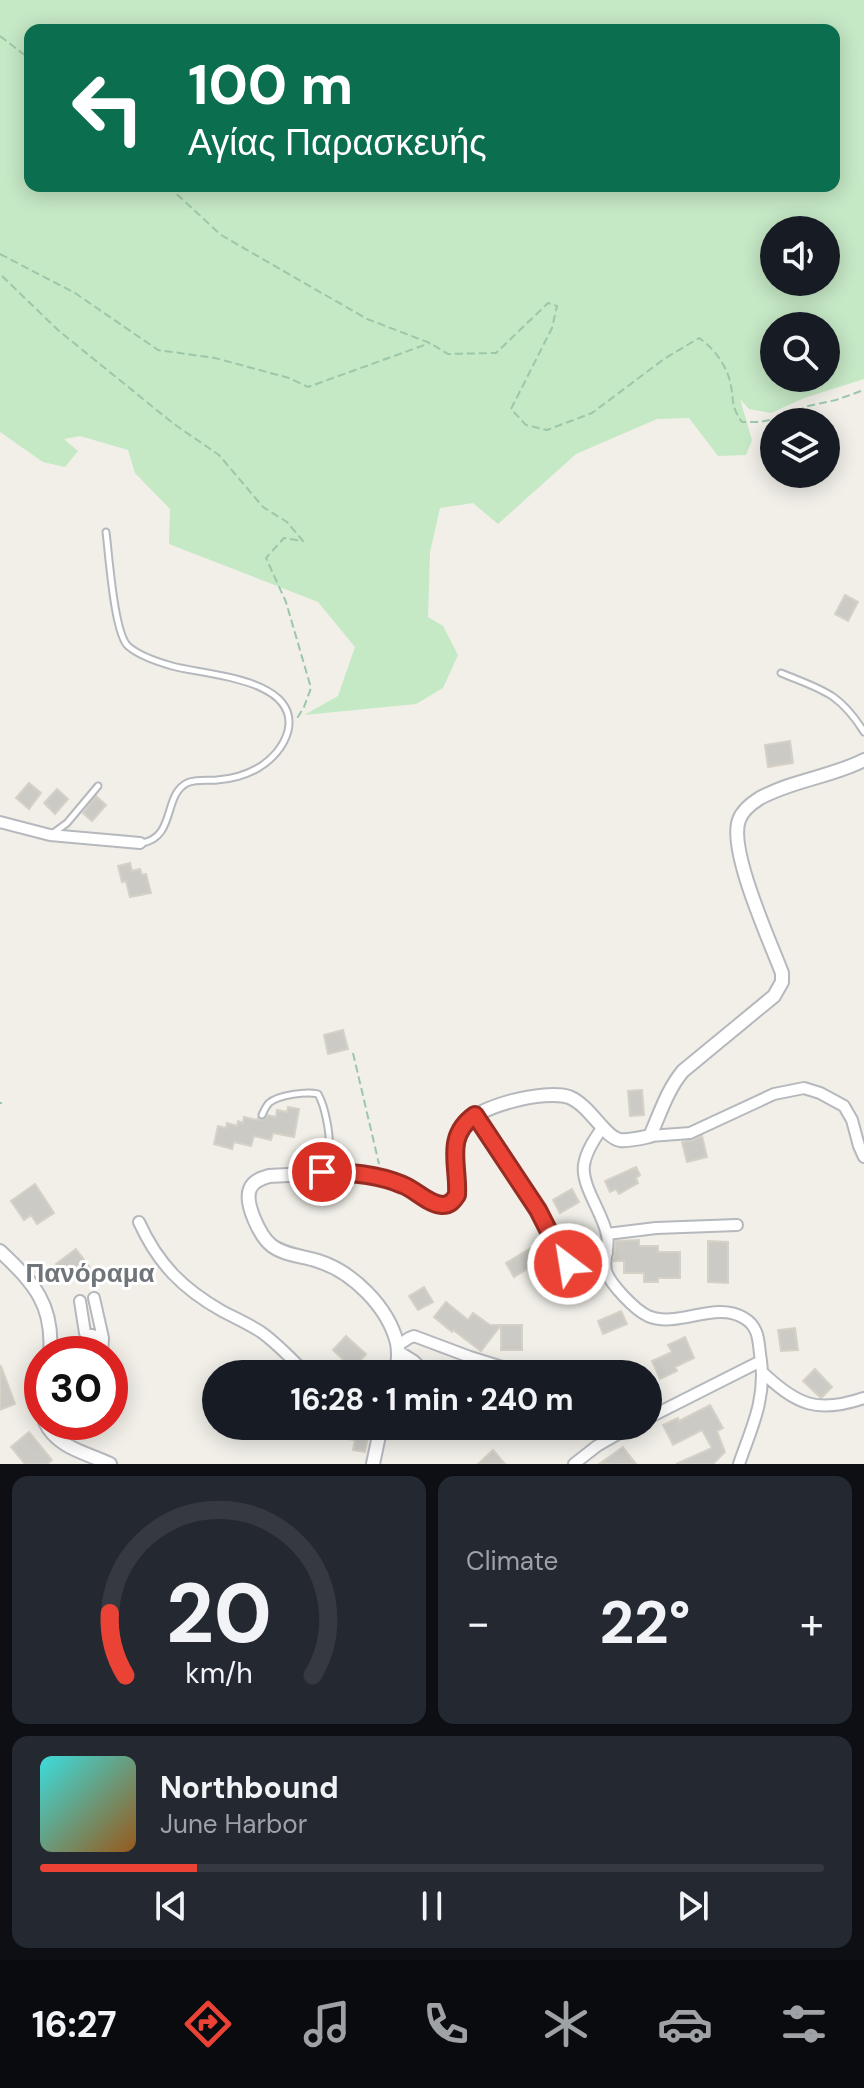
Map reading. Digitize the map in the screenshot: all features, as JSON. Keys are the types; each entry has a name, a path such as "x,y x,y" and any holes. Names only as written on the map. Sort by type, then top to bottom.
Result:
{"street":[{"path":"650,1136 674,1081 695,1059 761,1008 779,990 782,982 782,973 743,871 737,847 739,818 757,799 844,770 864,760"},
{"path":"0,822 50,835 140,843"},
{"path":"397,1360 398,1349 383,1311 355,1282 331,1266 276,1249 266,1240 252,1211 249,1197 252,1184 265,1177 338,1172 378,1177 414,1190 440,1205 448,1204 457,1195 454,1153 461,1127 475,1115 508,1103 559,1095 587,1108 616,1139 623,1140 690,1133 774,1094 804,1088 844,1106 864,1157"},
{"path":"475,1115 538,1210 566,1262 579,1265 607,1253"},
{"path":"603,1127 587,1155 584,1171 607,1234 607,1274 637,1310 650,1317 665,1319 723,1312 742,1316 756,1329 761,1367 761,1403 739,1464"},
{"path":"139,1222 149,1245 165,1267 196,1294 259,1330 292,1360"},
{"path":"607,1234 641,1229 737,1225"},
{"path":"0,1251 35,1289 44,1304 50,1320 50,1336"},
{"path":"94,1298 103,1336"},
{"path":"80,1301 85,1333 96,1336"},
{"path":"398,1349 414,1336 480,1360"},
{"path":"398,1349 413,1360"},
{"path":"761,1367 788,1395 814,1405 830,1407 864,1398"},
{"path":"662,1412 761,1367"},
{"path":"62,1440 72,1448 110,1464"},
{"path":"373,1464 378,1440"},
{"path":"574,1464 608,1440"}],"lane":[{"path":"106,532 119,629 127,645 172,666 240,679 265,689 285,708 289,721 282,745 258,768 221,780 186,783 175,798 157,837 140,843"},
{"path":"781,673 834,696 850,711 864,732"},
{"path":"50,835 67,823 98,786"},
{"path":"262,1115 267,1105 276,1100 309,1092 318,1094 324,1107 329,1141 325,1157 311,1173"}],"path":[{"path":"0,36 24,54"},
{"path":"174,192 221,235 367,319 430,343 448,354 496,353 548,303 557,306 552,328 511,409 526,425 547,430 592,413 664,359 699,338 721,361 731,384 732,404 742,422 780,418 808,406 864,390"},
{"path":"0,254 75,293 158,350 215,358 289,378 308,387 430,343"},
{"path":"1,276 59,331 174,424 219,455 263,507 287,522 303,541 284,538 266,558 286,602 311,688 304,707 287,734"},
{"path":"353,1053 379,1159 378,1177"}],"green space":[{"path":"0,0 864,0 864,379 840,387 840,312 760,312 760,392 823,392 782,408 760,408 760,411 749,409 740,399 752,440 746,455 718,456 689,418 657,419 576,454 498,524 473,503 440,508 430,552 428,617 443,626 458,655 443,688 416,704 304,715 338,696 355,647 318,602 169,544 170,509 135,473 128,450 80,436 64,439 78,451 65,467 43,462 0,432"}],"building":[{"path":"845,595 858,602 848,621 835,614"},
{"path":"790,741 793,763 768,767 765,745"},
{"path":"29,783 41,793 29,809 16,798"},
{"path":"57,789 68,799 55,814 44,803"},
{"path":"96,796 106,805 92,821 83,813"},
{"path":"130,863 132,871 140,869 142,875 146,874 151,893 130,897 118,866"},
{"path":"343,1030 348,1049 328,1054 324,1035"},
{"path":"642,1090 644,1115 630,1116 628,1091"},
{"path":"288,1107 299,1109 294,1137 273,1133 271,1140 254,1136 251,1146 234,1142 232,1149 214,1144 218,1126 226,1128 227,1123 237,1126 238,1121 243,1123 244,1117 262,1120 268,1115 276,1117 277,1110 287,1112"},
{"path":"702,1136 707,1157 687,1162 682,1142"},
{"path":"636,1167 640,1175 636,1178 638,1183 619,1194 616,1189 610,1192 605,1181"},
{"path":"35,1184 54,1213 37,1224 31,1215 24,1220 11,1201"},
{"path":"572,1189 579,1202 560,1213 553,1200"},
{"path":"639,1240 639,1246 658,1246 658,1252 680,1252 680,1278 658,1278 658,1282 644,1282 644,1273 624,1273 624,1261 614,1261 616,1241"},
{"path":"708,1241 728,1242 728,1283 708,1282"},
{"path":"531,1248 539,1262 514,1277 506,1263"},
{"path":"76,1249 94,1273 81,1283 73,1273 66,1278 56,1264"},
{"path":"424,1287 433,1302 418,1310 409,1296"},
{"path":"446,1302 468,1320 473,1313 490,1325 501,1325 481,1351 434,1317"},
{"path":"621,1311 627,1324 603,1334 598,1321"},
{"path":"501,1325 522,1325 522,1350 501,1350"},
{"path":"795,1328 798,1350 781,1351 778,1330"},
{"path":"346,1336 366,1354 361,1360 344,1360 333,1350"},
{"path":"685,1337 694,1358 675,1367 677,1371 662,1378 662,1360 654,1360 672,1352 668,1345"},
{"path":"0,1367 15,1404 0,1410"},
{"path":"815,1369 832,1387 821,1398 803,1381"},
{"path":"710,1405 723,1428 717,1431 725,1452 713,1464 676,1464 712,1448 702,1430 673,1445 663,1425 678,1418 679,1421"},
{"path":"24,1436 24,1440 36,1440 52,1460 47,1464 25,1464 11,1447"},
{"path":"355,1440 367,1440 365,1452 353,1450"},
{"path":"623,1447 636,1464 599,1464"},
{"path":"493,1450 505,1464 478,1464"}],"district":[{"name":"Πανόραμα","path":"90,1273"}],"route":[{"path":"322,1172 378,1177 414,1190 434,1203 448,1204 454,1200 458,1188 454,1163 457,1140 461,1127 475,1115 538,1210 568,1264"}]}
